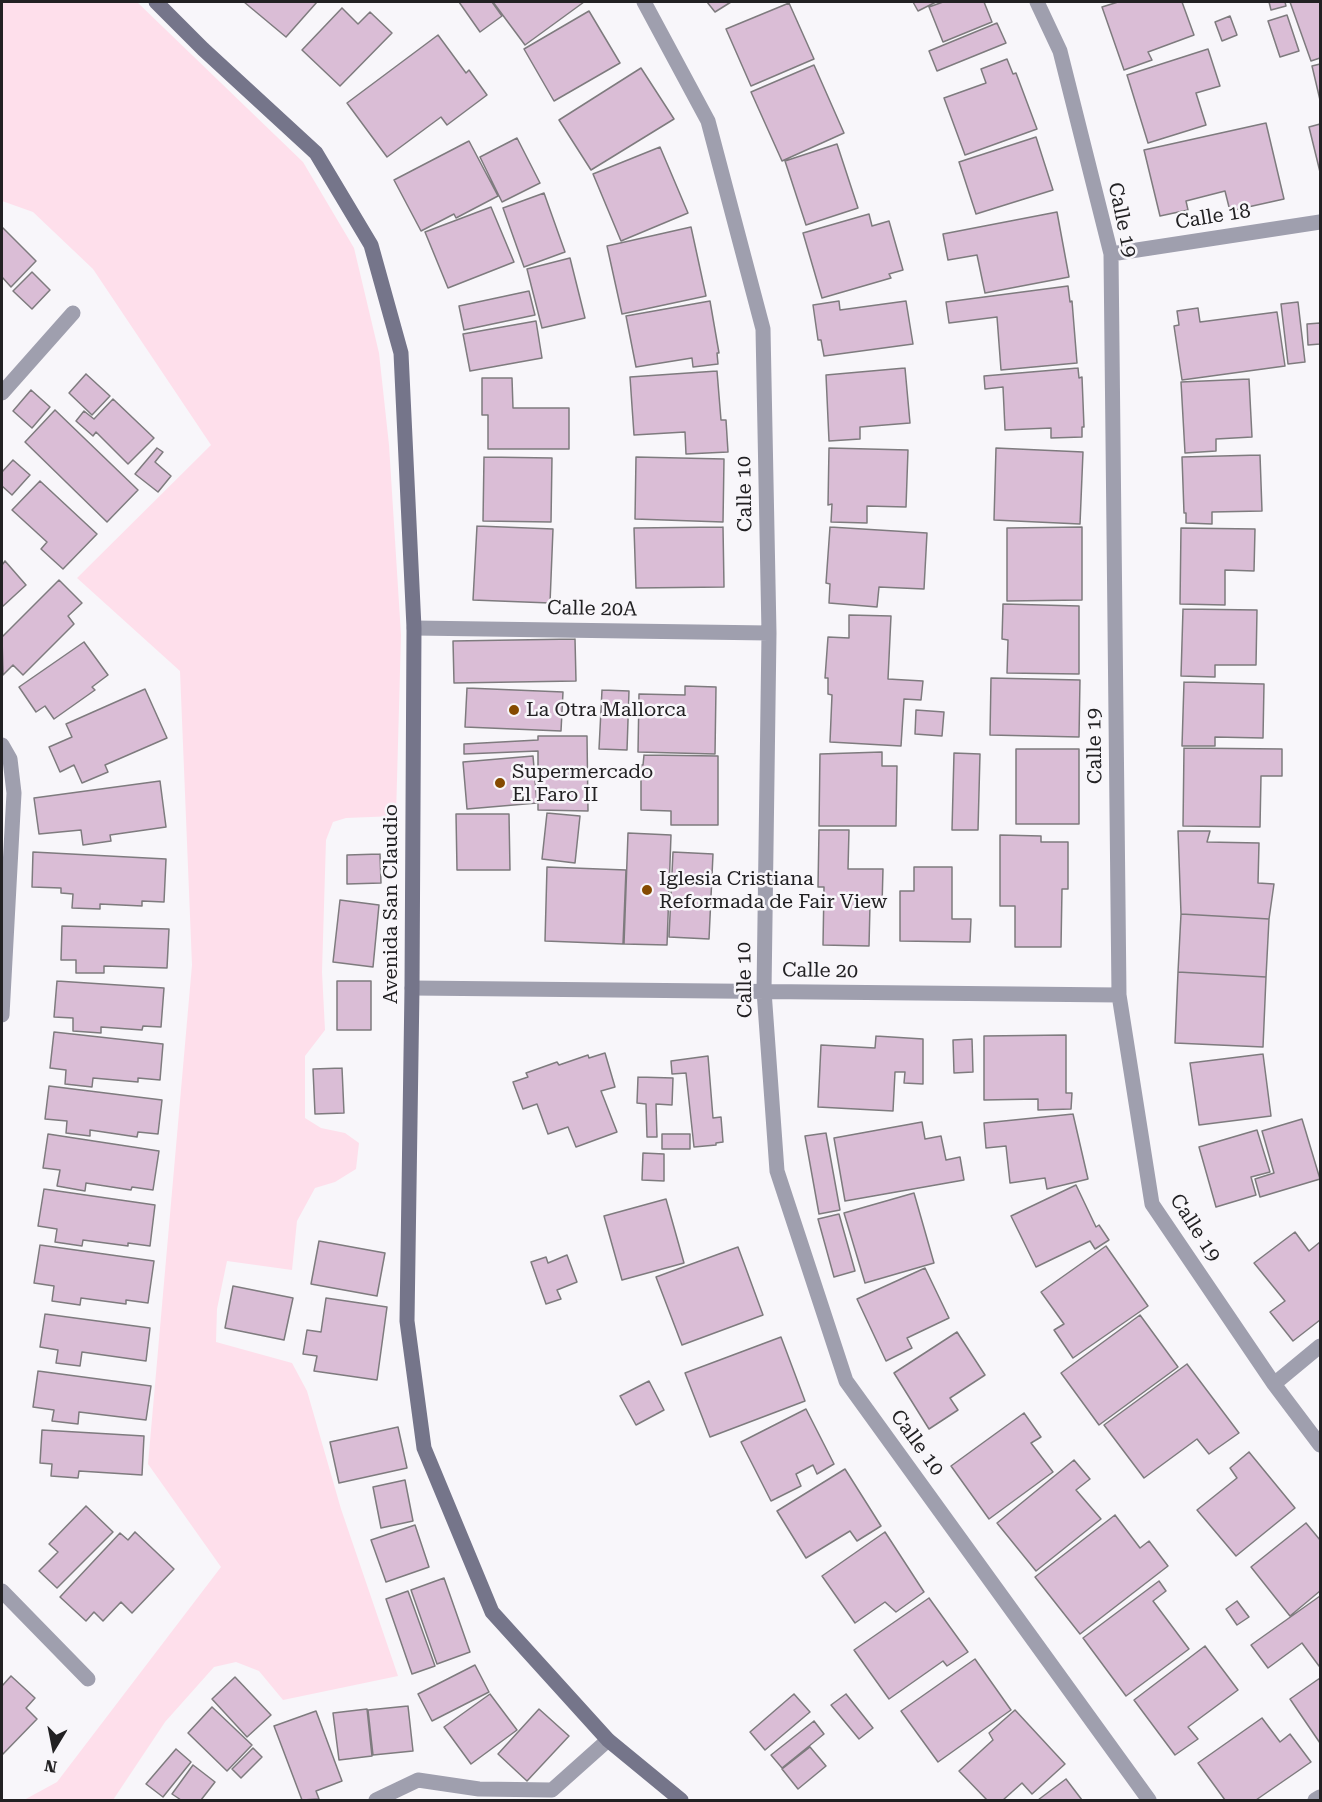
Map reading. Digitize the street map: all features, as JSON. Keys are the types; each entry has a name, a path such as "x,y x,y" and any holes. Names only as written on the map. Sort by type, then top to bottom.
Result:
{"street":[{"name":"Avenida San Claudio","path":"156,2 203,49 316,153 371,245 401,353 414,628 412,988 406,1321 424,1448 492,1612 608,1740 681,1800"},
{"name":"Calle 10","path":"644,2 708,121 763,329 769,633 764,991 777,1171 846,1381 1149,1800"},
{"name":"Calle 19","path":"1037,2 1060,51 1111,254 1119,995 1152,1204 1274,1384 1320,1445"},
{"name":"Calle 18","path":"1111,254 1320,222"},
{"path":"2,393 73,313"},
{"name":"Calle 20A","path":"414,628 769,633"},
{"path":"2,745 10,759 14,793 2,1015"},
{"name":"Calle 20","path":"412,988 1119,995"},
{"path":"1274,1384 1320,1346"},
{"path":"2,1591 88,1679"},
{"path":"376,1800 418,1780 479,1789 552,1791 608,1740"},
{"path":"1316,1800 1320,1797"}],"shaded area":[{"path":"2,2 137,2 303,162 354,248 379,353 389,445 401,635 396,816 346,818 333,822 326,840 322,972 325,1030 305,1056 305,1118 321,1128 345,1133 359,1143 356,1169 335,1182 315,1188 297,1221 292,1270 227,1261 217,1309 216,1342 292,1363 307,1391 341,1509 398,1676 283,1700 259,1671 236,1662 214,1667 165,1722 113,1800 24,1800 57,1782 221,1567 148,1464 192,965 180,671 77,578 211,445 93,269 33,212 2,201"}],"building":[{"path":"244,2 317,2 286,37"},
{"path":"459,2 492,2 502,16 480,32"},
{"path":"493,2 584,2 525,45"},
{"path":"707,2 731,2 715,12"},
{"path":"913,2 936,2 918,11"},
{"path":"943,2 984,2 992,22 943,42 929,7"},
{"path":"1118,2 1182,2 1194,35 1148,52 1152,60 1124,70 1102,7"},
{"path":"1269,2 1285,2 1286,6 1271,10"},
{"path":"1290,2 1320,2 1320,58 1311,61"},
{"path":"789,3 814,59 751,86 726,29"},
{"path":"342,8 358,24 370,12 392,33 340,86 302,50"},
{"path":"589,11 620,63 554,101 524,49"},
{"path":"1287,15 1299,51 1280,57 1268,21"},
{"path":"1230,16 1237,35 1222,41 1215,22"},
{"path":"997,23 1006,43 937,71 929,51"},
{"path":"438,35 466,73 469,70 487,95 447,125 441,117 387,157 347,103"},
{"path":"1208,49 1220,86 1196,93 1206,125 1148,143 1127,75"},
{"path":"1007,59 1013,74 1016,73 1037,129 965,155 944,98 986,83 981,69"},
{"path":"1320,64 1320,100 1312,66"},
{"path":"814,65 844,133 782,161 751,92"},
{"path":"641,68 674,119 591,170 559,120"},
{"path":"1266,123 1284,199 1230,211 1225,191 1186,201 1188,210 1160,216 1144,150"},
{"path":"1320,124 1320,172 1309,127"},
{"path":"1036,137 1053,190 976,214 959,162"},
{"path":"517,138 540,183 502,202 480,157"},
{"path":"469,141 498,196 456,218 454,214 421,231 394,180"},
{"path":"837,144 858,208 806,225 785,161"},
{"path":"660,147 688,213 621,241 593,174"},
{"path":"544,193 565,252 524,267 503,208"},
{"path":"491,207 514,262 448,288 425,232"},
{"path":"1057,212 1069,277 985,293 977,255 948,260 943,234"},
{"path":"869,214 872,226 889,221 903,270 889,274 891,278 822,298 803,233"},
{"path":"2,227 36,261 11,287 2,277"},
{"path":"691,227 706,296 622,314 607,246"},
{"path":"570,258 585,318 542,328 527,269"},
{"path":"32,272 50,290 32,309 13,291"},
{"path":"1068,286 1070,302 1072,301 1077,363 1001,370 997,317 949,323 946,302"},
{"path":"529,291 535,315 464,330 459,306"},
{"path":"710,301 719,353 717,353 718,364 693,367 692,358 636,367 626,316"},
{"path":"839,301 840,310 906,301 913,344 824,356 821,340 818,340 813,305"},
{"path":"1298,302 1305,362 1288,364 1281,304"},
{"path":"1198,308 1200,322 1277,312 1285,366 1182,380 1174,326 1179,325 1177,311"},
{"path":"536,321 542,358 470,371 463,334"},
{"path":"1320,323 1320,344 1308,345 1307,324"},
{"path":"905,368 910,423 860,427 860,439 829,441 826,375"},
{"path":"1078,368 1079,378 1082,377 1084,427 1082,427 1082,437 1051,438 1051,428 1005,430 1003,387 985,389 984,376"},
{"path":"717,371 721,420 726,420 728,452 686,454 685,432 634,435 630,377"},
{"path":"86,374 110,396 92,415 69,393"},
{"path":"482,378 512,378 513,408 569,408 569,449 488,449 488,415 482,415"},
{"path":"1249,379 1252,437 1216,439 1216,451 1185,453 1181,382"},
{"path":"31,390 50,407 32,428 13,411"},
{"path":"113,399 154,438 128,464 96,432 93,436 76,421 84,411 94,419"},
{"path":"55,410 138,490 107,522 25,442"},
{"path":"157,448 163,452 155,462 171,476 158,492 135,474"},
{"path":"829,448 908,450 906,507 867,506 867,523 831,522 832,504 828,505"},
{"path":"996,448 1083,452 1080,524 994,520"},
{"path":"1260,455 1262,511 1212,512 1212,524 1186,523 1182,457"},
{"path":"484,457 552,458 551,522 483,521"},
{"path":"636,457 724,459 723,522 635,519"},
{"path":"13,460 30,475 12,495 2,486 2,472"},
{"path":"40,481 97,534 63,569 41,549 47,542 12,510"},
{"path":"477,526 553,529 550,603 473,600"},
{"path":"723,527 724,587 636,588 634,528"},
{"path":"830,527 927,533 924,589 879,587 877,607 829,603 830,584 826,583"},
{"path":"1082,527 1082,600 1007,601 1007,528"},
{"path":"1181,528 1255,529 1254,571 1225,570 1225,605 1180,604"},
{"path":"5,561 26,585 2,607 2,565"},
{"path":"59,580 82,603 68,616 74,624 23,675 13,665 3,675 2,637"},
{"path":"1003,604 1079,606 1079,674 1007,673 1008,640 1002,639"},
{"path":"1183,609 1257,610 1256,665 1215,665 1215,677 1181,676"},
{"path":"849,615 891,616 888,679 923,681 921,700 904,699 901,746 830,742 832,695 828,694 828,678 825,678 828,637 849,638"},
{"path":"575,639 576,681 454,683 453,641"},
{"path":"84,642 108,675 92,687 95,690 54,719 45,706 36,712 19,687"},
{"path":"991,678 1080,680 1079,737 990,735"},
{"path":"1184,682 1264,684 1263,738 1215,737 1215,746 1182,746"},
{"path":"685,686 716,687 715,754 638,752 639,694 685,695"},
{"name":"La Otra Mallorca","path":"467,688 563,692 561,731 465,727"},
{"path":"145,689 167,738 105,765 108,772 82,783 74,765 60,772 49,747 72,737 66,724"},
{"path":"602,690 629,691 627,750 599,749"},
{"path":"916,710 944,712 942,736 915,734"},
{"path":"538,736 587,736 588,811 538,810 538,751 464,754 464,744 538,740"},
{"path":"1184,748 1282,749 1282,776 1261,776 1260,827 1183,826"},
{"path":"1016,749 1079,749 1079,824 1016,824"},
{"path":"882,752 882,766 897,766 896,826 819,826 820,754"},
{"path":"954,753 980,754 978,830 952,830"},
{"path":"644,755 718,756 718,825 671,825 671,811 641,810 641,765 643,765"},
{"name":"Supermercado El Faro II","path":"533,756 537,803 467,809 463,762"},
{"path":"160,781 166,827 110,835 111,841 83,845 81,830 39,834 34,798"},
{"path":"547,813 580,816 575,863 542,859"},
{"path":"456,814 509,814 510,870 457,870"},
{"path":"819,830 849,830 848,869 883,869 882,906 870,905 869,946 823,945 824,887 818,887"},
{"path":"1178,831 1210,831 1207,842 1259,843 1258,883 1274,884 1269,919 1181,914"},
{"name":"Iglesia Cristiana Reformada de Fair View","path":"628,833 671,835 667,945 624,944"},
{"path":"1000,835 1041,836 1041,842 1068,842 1068,889 1062,889 1061,947 1015,947 1015,906 1000,906"},
{"path":"33,852 166,859 164,902 142,901 142,906 100,904 100,909 72,908 73,894 61,893 61,888 32,887"},
{"name":"Iglesia Cristiana Reformada de Fair View","path":"673,852 713,854 709,939 669,937"},
{"path":"380,854 381,883 347,884 347,855"},
{"path":"547,867 626,870 623,944 545,941"},
{"path":"914,867 952,867 952,919 971,919 970,942 900,941 900,891 914,891"},
{"path":"340,900 379,905 373,967 333,962"},
{"path":"1181,914 1269,919 1266,977 1178,972"},
{"path":"62,926 169,929 167,968 104,966 104,973 76,973 76,960 61,960"},
{"path":"1178,972 1266,977 1263,1047 1175,1043"},
{"path":"57,981 164,988 161,1027 143,1026 142,1030 101,1027 101,1033 73,1031 73,1018 54,1017"},
{"path":"337,981 371,981 371,1030 337,1030"},
{"path":"54,1032 163,1044 160,1080 138,1078 138,1082 93,1078 92,1087 65,1084 66,1070 50,1068"},
{"path":"1066,1035 1066,1093 1072,1093 1071,1109 1038,1110 1038,1099 984,1100 984,1036"},
{"path":"876,1036 923,1039 923,1084 904,1083 905,1072 895,1072 893,1111 818,1107 821,1045 875,1048"},
{"path":"972,1039 973,1072 954,1073 953,1040"},
{"path":"605,1053 615,1087 601,1091 617,1132 576,1147 568,1127 548,1134 537,1104 523,1109 513,1082 528,1077 526,1073 557,1062 559,1065 588,1055 589,1058"},
{"path":"1263,1054 1271,1116 1199,1125 1190,1063"},
{"path":"708,1056 713,1118 721,1117 723,1142 694,1147 686,1073 672,1074 671,1061"},
{"path":"342,1068 344,1113 315,1114 313,1069"},
{"path":"638,1077 673,1078 672,1105 656,1104 657,1137 647,1137 646,1104 637,1103"},
{"path":"49,1086 162,1100 158,1134 138,1132 137,1137 90,1130 90,1136 66,1133 67,1121 45,1119"},
{"path":"1073,1114 1088,1179 1047,1189 1045,1178 1010,1183 1006,1146 986,1148 984,1123"},
{"path":"1302,1119 1320,1179 1260,1197 1255,1179 1274,1173 1262,1131"},
{"path":"922,1122 925,1139 941,1136 946,1160 960,1157 964,1180 845,1201 834,1138"},
{"path":"1257,1130 1270,1172 1251,1177 1256,1195 1216,1207 1199,1147"},
{"path":"826,1133 840,1210 819,1214 805,1136"},
{"path":"48,1134 159,1151 153,1190 132,1187 131,1190 86,1183 85,1191 57,1186 60,1170 43,1168"},
{"path":"662,1134 690,1134 690,1149 662,1149"},
{"path":"643,1153 664,1154 664,1181 642,1180"},
{"path":"1076,1185 1096,1227 1099,1225 1109,1240 1095,1249 1090,1241 1036,1267 1011,1216"},
{"path":"44,1189 155,1205 150,1246 128,1243 128,1246 83,1240 82,1246 55,1242 57,1229 38,1226"},
{"path":"914,1193 934,1263 865,1283 844,1213"},
{"path":"666,1199 684,1263 622,1280 604,1216"},
{"path":"839,1214 855,1271 834,1277 818,1219"},
{"path":"1295,1232 1309,1251 1320,1242 1320,1320 1293,1341 1270,1312 1285,1301 1254,1263"},
{"path":"319,1241 385,1253 377,1296 311,1284"},
{"path":"40,1245 154,1261 148,1303 126,1300 126,1304 81,1298 80,1305 52,1301 54,1286 34,1283"},
{"path":"1106,1246 1148,1306 1073,1358 1054,1330 1064,1324 1041,1292"},
{"path":"738,1247 763,1315 682,1345 656,1277"},
{"path":"567,1255 577,1282 557,1290 561,1299 546,1304 531,1262 546,1257 548,1263"},
{"path":"925,1268 949,1318 907,1338 912,1348 886,1361 857,1299"},
{"path":"233,1286 293,1298 284,1340 225,1328"},
{"path":"326,1298 387,1307 377,1380 314,1371 317,1356 303,1354 307,1330 321,1332"},
{"path":"45,1314 150,1328 146,1361 82,1352 80,1366 56,1363 58,1350 40,1347"},
{"path":"1140,1315 1178,1367 1099,1425 1061,1373"},
{"path":"957,1332 985,1375 950,1398 958,1410 929,1429 894,1373"},
{"path":"781,1337 805,1401 710,1437 685,1373"},
{"path":"1187,1364 1239,1433 1209,1454 1197,1439 1144,1478 1104,1425"},
{"path":"38,1371 151,1386 146,1420 79,1412 78,1424 52,1421 54,1410 33,1407"},
{"path":"649,1381 664,1410 636,1425 620,1396"},
{"path":"806,1409 834,1464 817,1474 813,1465 796,1474 801,1486 771,1501 741,1442"},
{"path":"1024,1413 1041,1437 1031,1443 1053,1472 989,1519 951,1466"},
{"path":"398,1427 407,1468 339,1483 330,1442"},
{"path":"42,1430 144,1436 142,1475 79,1471 78,1478 51,1476 52,1464 40,1463"},
{"path":"1249,1452 1295,1508 1236,1556 1197,1510 1237,1478 1230,1468"},
{"path":"1074,1460 1090,1479 1076,1490 1101,1519 1036,1571 997,1523"},
{"path":"845,1469 881,1526 857,1541 850,1531 806,1558 777,1511"},
{"path":"405,1480 413,1521 381,1528 373,1487"},
{"path":"86,1506 113,1532 57,1588 39,1571 58,1552 49,1544"},
{"path":"1115,1515 1140,1548 1149,1541 1168,1566 1080,1634 1035,1577"},
{"path":"1306,1523 1320,1540 1320,1591 1290,1616 1251,1567"},
{"path":"415,1525 429,1567 386,1582 371,1540"},
{"path":"135,1532 174,1569 132,1613 121,1602 103,1621 94,1612 86,1621 60,1597 120,1533 128,1540"},
{"path":"885,1532 924,1592 896,1612 885,1602 855,1623 822,1576"},
{"path":"444,1578 470,1652 437,1664 411,1590"},
{"path":"1159,1581 1166,1591 1153,1601 1189,1649 1126,1696 1083,1638"},
{"path":"408,1591 435,1666 412,1674 386,1599"},
{"path":"1320,1596 1319,1666 1302,1643 1268,1668 1251,1645"},
{"path":"929,1598 968,1652 947,1666 943,1661 889,1699 854,1650"},
{"path":"1237,1601 1249,1617 1237,1625 1226,1609"},
{"path":"1205,1646 1238,1690 1188,1727 1198,1739 1175,1755 1134,1700"},
{"path":"975,1659 1011,1710 938,1762 901,1711"},
{"path":"475,1665 489,1692 432,1721 418,1694"},
{"path":"11,1676 35,1698 26,1708 37,1719 2,1755 2,1686"},
{"path":"235,1677 271,1715 247,1737 212,1699"},
{"path":"1320,1678 1320,1743 1290,1699"},
{"path":"490,1694 517,1730 471,1764 444,1727"},
{"path":"794,1694 810,1712 765,1750 750,1732"},
{"path":"846,1694 873,1728 859,1739 831,1705"},
{"path":"408,1706 413,1751 373,1755 368,1710"},
{"path":"212,1707 252,1745 227,1771 188,1733"},
{"path":"367,1709 372,1756 339,1760 333,1713"},
{"path":"539,1709 569,1736 527,1781 498,1754"},
{"path":"1015,1710 1065,1764 1032,1794 1022,1783 1003,1800 987,1800 959,1771 993,1740 989,1733"},
{"path":"316,1711 342,1781 316,1791 319,1799 302,1800 274,1726"},
{"path":"1262,1718 1280,1742 1290,1734 1311,1762 1256,1800 1225,1800 1198,1763"},
{"path":"814,1721 824,1734 782,1768 771,1755"},
{"path":"810,1747 826,1766 798,1789 782,1769"},
{"path":"253,1748 262,1757 241,1778 232,1769"},
{"path":"176,1749 191,1762 163,1797 146,1784"},
{"path":"193,1765 215,1782 201,1800 181,1800 172,1794"},
{"path":"1066,1779 1082,1800 1038,1800"}],"place":[{"name":"La Otra Mallorca","path":"514,710"},
{"name":"Supermercado El Faro II","path":"500,783"},
{"name":"Iglesia Cristiana Reformada de Fair View","path":"647,890"}]}
